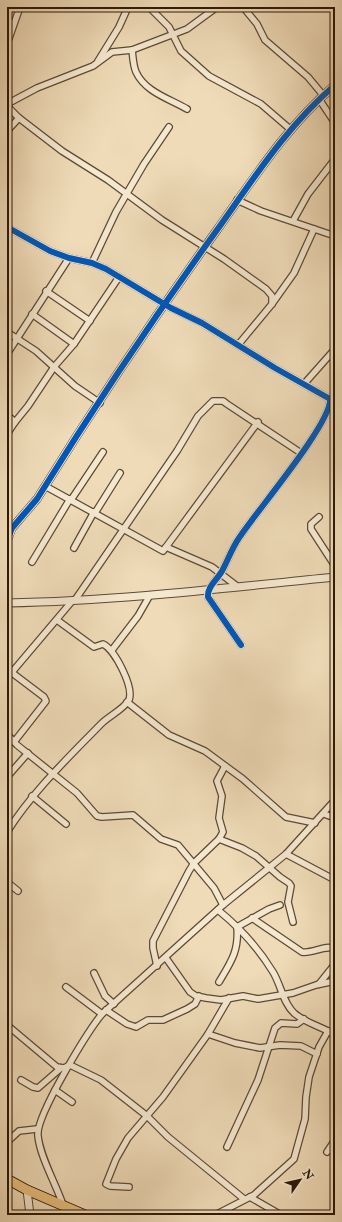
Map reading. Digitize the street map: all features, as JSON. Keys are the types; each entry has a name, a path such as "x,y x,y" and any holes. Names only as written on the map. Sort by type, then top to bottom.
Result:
{"highway":[{"path":"7,1179 27,1190 85,1215"}],"street":[{"path":"7,44 20,7"},
{"path":"97,63 128,7"},
{"path":"149,7 163,20 174,34 177,44 181,50 209,76 261,104 290,129"},
{"path":"217,7 187,29 132,50 112,52 97,63 37,88 7,105 19,118 48,141 108,180 162,220 224,259 266,289 272,296 272,304"},
{"path":"243,7 257,24 265,40 308,77 335,123"},
{"path":"132,50 136,71 145,83 153,91 187,109"},
{"path":"7,541 12,528 37,499 164,303 237,200 290,129 321,97 335,85"},
{"path":"7,131 19,118"},
{"path":"92,262 126,194 169,127"},
{"path":"293,222 308,194 335,159"},
{"path":"237,200 261,211 335,236"},
{"path":"7,227 32,242 69,258 92,262 304,384 333,397 320,425 238,539 221,573 209,589 208,597 241,646"},
{"path":"238,345 272,304 294,273 314,229"},
{"path":"7,354 46,291 69,258"},
{"path":"7,434 54,367 74,344 119,277"},
{"path":"46,291 90,321"},
{"path":"32,314 74,344"},
{"path":"7,332 36,351 79,389 100,402"},
{"path":"304,384 335,348"},
{"path":"7,678 74,600 198,416 209,404 213,401 223,401 258,422 301,453"},
{"path":"7,416 15,422"},
{"path":"45,486 163,551 258,422"},
{"path":"32,562 70,500 103,452"},
{"path":"74,548 94,513 120,473"},
{"path":"319,517 311,524 311,529 335,566"},
{"path":"166,547 202,562 221,573 238,587"},
{"path":"7,603 150,595 335,577"},
{"path":"112,650 138,616 150,595"},
{"path":"7,832 32,796 53,772 104,721 127,702 130,697 120,663 112,650 103,644 94,647 57,620"},
{"path":"11,672 44,697 46,702 14,742"},
{"path":"127,702 169,736 205,751 257,790 286,817 315,823"},
{"path":"7,734 14,742 53,772 77,793 97,816 106,817 133,814 162,839 177,844 214,888 223,905"},
{"path":"7,778 28,753"},
{"path":"157,966 153,941 194,864 219,839 223,832 219,818 222,796 217,782 225,766"},
{"path":"32,796 66,824"},
{"path":"62,1205 40,1145 37,1129 55,1090 88,1033 104,1012 166,958 223,905 286,854 324,814 335,800"},
{"path":"324,814 335,818"},
{"path":"219,839 242,848 260,859 290,884 288,902 293,922"},
{"path":"286,854 335,880"},
{"path":"7,882 18,890"},
{"path":"237,927 269,909 280,905"},
{"path":"218,910 237,927 270,966 291,1010 304,1019 335,1035"},
{"path":"252,918 302,952 329,948 335,949"},
{"path":"219,982 235,954 238,943 237,927"},
{"path":"166,958 190,992 199,996 217,1000 243,996 258,999 284,995 319,984 335,981"},
{"path":"319,984 335,964"},
{"path":"94,973 105,996 114,1004"},
{"path":"66,987 104,1012 136,1027 148,1020 163,1020 187,1010 195,1004 199,996"},
{"path":"129,1187 110,1186 106,1183 116,1159 128,1138 163,1097 208,1034 229,998"},
{"path":"227,1147 258,1080 274,1030 279,1024 295,1025 304,1019"},
{"path":"7,1025 53,1063 62,1068"},
{"path":"215,1215 247,1198 274,1178 294,1159 305,1119 307,1088 317,1054 328,1031"},
{"path":"208,1034 246,1046 260,1048 298,1046 317,1054"},
{"path":"21,1080 33,1088 38,1088 62,1068 70,1065 101,1080 147,1116 168,1137 247,1198 281,1215"},
{"path":"55,1090 72,1102"},
{"path":"7,1142 19,1131 37,1129"},
{"path":"327,1152 335,1140"},
{"path":"27,1190 30,1215"}],"cycle path":[{"path":"7,541 12,528 37,499 80,430 147,329 258,172 286,135 335,85"},
{"path":"7,227 50,251 69,258 92,263 106,269 171,308 202,323 275,368 330,399 327,411 319,427 291,468 239,538 222,571 209,590 208,597 241,645"}]}
